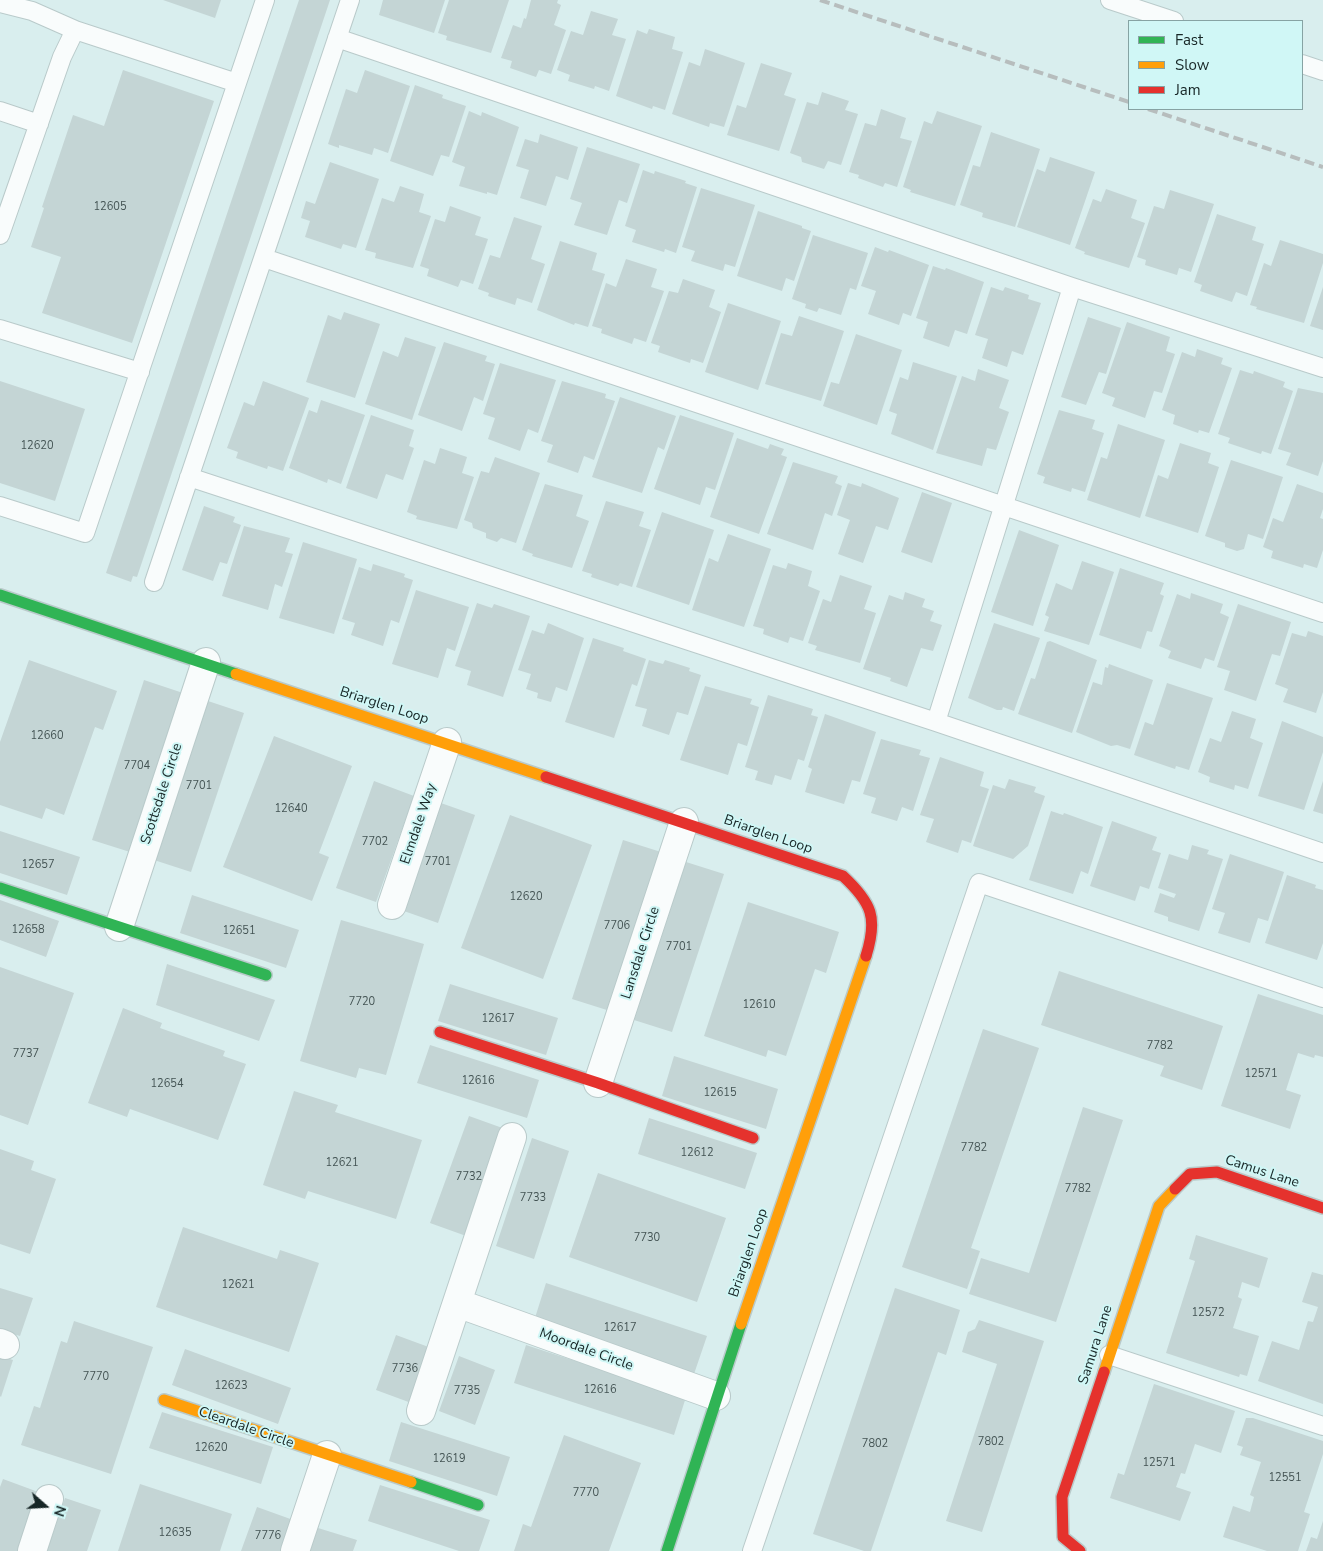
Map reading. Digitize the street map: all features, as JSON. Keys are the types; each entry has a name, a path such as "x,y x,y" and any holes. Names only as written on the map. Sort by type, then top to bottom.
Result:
{"street":[{"name":"Briarglen Loop","path":"0,595 447,742 843,876 857,888 869,905 873,934 716,1396 667,1551"},
{"name":"Scottsdale Circle","path":"119,927 206,662"},
{"name":"Elmdale Way","path":"392,905 447,742"},
{"name":"Lansdale Circle","path":"598,1083 684,822"},
{"path":"0,888 266,975"},
{"path":"440,1032 598,1083 753,1138"},
{"path":"421,1411 512,1137"},
{"name":"Camus Lane","path":"1190,1174 1218,1172 1323,1208"},
{"name":"Samura Lane","path":"1080,1551 1063,1537 1062,1497 1159,1206 1190,1174"},
{"name":"Moordale Circle","path":"457,1303 716,1396"},
{"name":"Cleardale Circle","path":"164,1400 478,1505"},
{"path":"295,1551 327,1455"},
{"path":"32,1551 49,1500"}],"lane":[{"path":"0,506 86,533 265,0"},
{"path":"154,582 350,0"},
{"path":"1110,0 1171,20"},
{"path":"0,3 32,10 75,30 237,83"},
{"path":"0,235 4,211 39,124 62,57 75,30"},
{"path":"337,38 1072,287 1323,368"},
{"path":"1303,64 1323,71"},
{"path":"0,111 39,124"},
{"path":"264,258 1323,613"},
{"path":"936,722 1072,287"},
{"path":"0,329 140,372"},
{"path":"189,477 936,722 1323,853"},
{"path":"752,1551 979,884 1323,998"},
{"path":"1109,1355 1323,1426"}],"building":[{"path":"163,0 221,0 215,18"},
{"path":"299,0 330,0 137,577 133,576 131,582 106,573"},
{"path":"383,0 445,0 434,33 379,15"},
{"path":"449,0 509,0 491,53 446,40 447,36 438,33"},
{"path":"531,0 558,0 557,3 561,5 554,25 566,30 551,74 539,70 536,77 510,68 512,61 501,58 513,25 521,28 524,18 526,19"},
{"path":"591,11 618,19 612,35 626,39 609,91 595,86 594,89 568,81 570,75 557,70 571,31 583,35"},
{"path":"649,29 675,37 672,49 683,52 665,110 653,106 652,109 616,96 637,30 647,34"},
{"path":"705,49 745,63 724,127 710,123 709,127 672,114 689,62 700,66"},
{"path":"761,63 792,73 784,95 796,99 779,151 727,135 737,105 746,108"},
{"path":"123,70 214,101 132,343 42,313 61,257 31,247 44,208 42,207 73,115 104,126"},
{"path":"365,70 410,86 388,153 374,148 372,155 339,145 339,148 328,144 346,89 357,93"},
{"path":"415,85 443,95 442,98 466,106 449,157 441,155 433,176 390,161"},
{"path":"822,92 849,101 845,110 858,114 841,165 828,161 824,169 802,162 801,157 790,153 807,102 818,105"},
{"path":"881,109 906,118 900,138 912,141 897,187 885,183 883,187 858,178 859,175 849,172 865,123 876,126"},
{"path":"469,111 481,116 482,112 519,127 497,195 459,186 465,167 452,162"},
{"path":"937,111 982,126 955,206 910,192 911,190 903,187 924,121 932,124"},
{"path":"991,132 1040,149 1015,227 982,217 983,213 960,205 973,165 980,167"},
{"path":"540,134 578,147 568,180 556,176 546,206 520,198 529,170 516,166 525,139 538,143"},
{"path":"587,147 640,164 627,203 619,200 607,235 574,225 582,203 570,199"},
{"path":"1050,157 1095,172 1070,245 1017,227 1037,169 1045,172"},
{"path":"330,162 379,179 356,248 343,244 341,249 305,237 310,221 301,218 306,201 315,204"},
{"path":"643,170 654,174 655,171 686,181 685,183 697,187 676,253 665,249 664,252 632,242 636,230 625,226"},
{"path":"400,186 424,194 419,212 431,216 413,268 375,258 376,253 365,250 382,198 394,202"},
{"path":"701,188 755,205 735,267 725,264 723,271 691,261 695,251 682,247"},
{"path":"1106,189 1137,200 1131,218 1145,223 1129,268 1084,254 1085,252 1075,248 1093,199 1101,202"},
{"path":"1170,190 1214,204 1191,272 1179,268 1177,275 1145,265 1146,260 1137,257 1154,206 1164,209"},
{"path":"450,206 481,217 475,235 488,239 473,284 461,280 458,287 427,276 429,269 420,266 435,219 445,222"},
{"path":"758,211 802,226 802,228 811,231 794,281 786,278 782,291 737,276"},
{"path":"1217,214 1256,227 1252,240 1264,244 1247,296 1236,292 1232,302 1200,291 1202,285 1194,282"},
{"path":"514,217 542,226 531,259 545,264 532,303 517,298 515,305 488,296 489,293 478,289 490,255 500,258"},
{"path":"813,235 868,253 856,290 850,288 841,315 819,308 817,312 805,308 806,304 792,299"},
{"path":"1280,240 1323,254 1323,263 1304,323 1256,309 1257,307 1250,305 1264,263 1271,266"},
{"path":"560,241 597,253 592,270 605,274 588,327 575,323 574,325 537,310"},
{"path":"875,247 888,252 889,250 929,265 911,316 903,313 899,325 868,314 876,291 861,286"},
{"path":"626,259 657,269 651,287 664,291 646,342 634,338 632,344 601,333 602,329 592,326 606,283 616,287"},
{"path":"933,266 945,270 946,268 984,282 967,334 955,330 949,347 923,338 928,322 916,318"},
{"path":"683,279 715,290 709,307 721,312 703,363 691,359 690,363 658,352 660,346 651,343 669,291 678,293"},
{"path":"991,287 1003,291 1005,287 1029,295 1028,299 1041,303 1023,355 1012,351 1007,367 982,358 988,339 975,335"},
{"path":"1323,287 1323,330 1310,326"},
{"path":"728,303 781,321 758,390 705,372"},
{"path":"344,312 380,324 355,398 306,382 328,315 341,320"},
{"path":"799,316 844,331 821,401 765,384 781,333 792,336"},
{"path":"1088,317 1121,328 1106,374 1099,372 1086,405 1061,397"},
{"path":"1127,322 1170,337 1166,351 1175,354 1162,393 1154,391 1145,418 1112,406 1115,398 1102,393"},
{"path":"856,334 902,350 877,425 823,406 831,382 839,384"},
{"path":"405,337 436,347 412,420 365,404 383,351 398,357"},
{"path":"444,342 487,356 485,361 495,364 483,401 474,397 462,431 418,415"},
{"path":"1197,349 1223,358 1221,364 1232,368 1209,433 1199,430 1198,433 1173,424 1175,415 1162,410 1182,352 1195,357"},
{"path":"913,362 957,376 933,450 891,434 897,414 889,411 900,377 908,380"},
{"path":"500,363 556,380 538,433 528,429 520,451 488,439 495,418 483,414"},
{"path":"978,369 1009,380 999,408 1009,412 996,450 987,448 982,466 936,453 962,376 975,381"},
{"path":"1240,370 1253,374 1254,371 1285,382 1283,387 1293,391 1271,454 1262,451 1261,454 1228,443 1230,438 1218,434"},
{"path":"0,381 85,409 55,501 0,483"},
{"path":"263,381 309,398 283,471 268,466 267,469 236,458 238,452 227,448 244,402 254,406"},
{"path":"562,381 606,394 605,398 615,401 594,460 584,456 578,473 547,462 553,445 541,441"},
{"path":"1298,388 1323,393 1323,461 1318,476 1286,465 1291,453 1278,449"},
{"path":"620,397 676,416 664,450 658,447 642,493 592,477"},
{"path":"321,400 365,415 341,484 328,479 327,483 289,468 309,410 317,413"},
{"path":"1059,410 1095,420 1092,429 1104,433 1085,492 1072,488 1071,492 1043,483 1045,477 1037,474"},
{"path":"371,415 414,430 409,446 414,448 403,480 386,474 377,499 346,488"},
{"path":"680,415 734,433 715,490 706,487 700,505 654,489"},
{"path":"1118,424 1165,440 1140,518 1087,500 1101,457 1107,459"},
{"path":"737,438 768,449 770,444 784,449 781,455 787,457 759,534 710,517"},
{"path":"1180,443 1211,453 1208,463 1219,467 1198,533 1145,516 1158,475 1168,479"},
{"path":"440,448 467,457 462,473 474,477 457,529 416,519 417,516 407,512 424,460 435,464"},
{"path":"495,457 540,473 516,543 501,538 497,542 486,538 486,533 473,528 472,523 464,520 481,471 489,473"},
{"path":"1231,460 1283,477 1263,539 1248,534 1244,549 1237,551 1225,547 1225,543 1205,536"},
{"path":"793,462 838,476 835,483 842,486 832,516 825,513 813,550 767,534"},
{"path":"848,483 861,487 862,483 899,498 888,530 876,526 863,563 838,554 850,520 837,515"},
{"path":"545,484 583,495 576,516 589,521 572,568 532,556 533,554 522,550"},
{"path":"1297,484 1323,493 1323,509 1320,518 1323,519 1323,550 1317,568 1304,564 1303,568 1271,558 1273,551 1263,547 1273,518 1283,522"},
{"path":"922,492 952,503 932,563 901,552"},
{"path":"606,501 644,512 639,526 651,530 632,587 620,583 618,586 591,577 592,574 582,571"},
{"path":"204,506 235,517 233,522 241,525 227,564 220,562 213,581 182,570"},
{"path":"662,512 714,530 689,605 636,587"},
{"path":"244,526 290,538 285,552 293,554 282,587 275,584 268,610 222,596"},
{"path":"1019,530 1059,545 1033,626 991,612"},
{"path":"728,534 771,549 744,627 692,610 709,558 718,562"},
{"path":"303,542 357,559 334,634 279,618"},
{"path":"1082,561 1114,572 1089,645 1044,631 1049,617 1045,615 1056,583 1072,590"},
{"path":"788,563 812,571 808,586 820,591 803,641 790,637 788,643 763,634 764,629 753,626 773,565 786,569"},
{"path":"373,564 405,574 404,577 413,580 399,623 391,620 383,646 351,635 355,623 342,619 359,567 371,571"},
{"path":"1120,568 1164,583 1160,594 1164,596 1152,632 1147,631 1141,649 1099,635"},
{"path":"840,575 872,586 864,609 876,613 860,663 815,650 817,646 808,643 823,599 831,602"},
{"path":"416,590 469,607 455,651 447,648 438,678 392,664"},
{"path":"905,592 925,599 922,607 934,611 930,621 942,625 933,651 921,648 907,687 890,681 891,678 863,669 889,595 903,600"},
{"path":"1191,593 1223,604 1220,613 1229,617 1214,661 1205,658 1201,669 1168,658 1171,651 1159,646 1177,594 1190,599"},
{"path":"477,603 492,608 494,604 530,616 503,697 467,685 471,671 455,666"},
{"path":"1238,604 1291,622 1280,656 1272,654 1256,701 1224,690 1230,671 1217,667"},
{"path":"548,623 584,638 567,691 556,687 551,702 537,698 538,693 526,689 531,674 518,670 532,630 544,634"},
{"path":"994,623 1040,638 1014,711 1003,707 1002,710 997,710 968,698"},
{"path":"1308,631 1323,636 1323,692 1316,713 1283,702 1288,689 1275,684 1292,633 1306,637"},
{"path":"593,638 624,648 623,651 646,659 637,686 632,684 614,738 565,722"},
{"path":"1050,641 1097,660 1072,733 1018,714 1031,678 1035,679 1047,642"},
{"path":"29,660 117,691 103,730 95,727 64,815 46,808 42,819 0,805 0,742"},
{"path":"649,660 663,664 665,660 690,668 689,671 701,675 688,715 677,712 669,735 642,726 647,709 635,706"},
{"path":"1109,664 1153,680 1130,749 1117,745 1111,746 1076,732 1093,682 1102,685 1105,667 1108,668"},
{"path":"144,680 183,693 130,852 92,840"},
{"path":"1167,683 1213,698 1189,770 1176,766 1175,769 1134,755 1145,722 1153,725"},
{"path":"705,686 752,699 750,704 759,707 747,746 738,743 728,775 680,760"},
{"path":"768,695 813,709 811,715 818,717 804,761 798,759 791,780 775,775 772,785 755,780 758,771 745,767"},
{"path":"208,701 244,713 191,872 154,860"},
{"path":"1232,711 1256,719 1250,738 1263,743 1248,789 1235,785 1234,790 1209,782 1210,777 1198,772 1210,738 1221,742"},
{"path":"825,714 876,732 860,782 852,780 844,804 805,792 812,769 808,767"},
{"path":"1282,721 1323,737 1323,752 1304,810 1258,796"},
{"path":"274,736 352,766 319,853 329,857 312,901 223,867"},
{"path":"881,739 921,750 919,755 930,758 913,811 902,807 897,821 871,813 876,798 863,794"},
{"path":"940,757 984,772 980,786 989,789 971,843 962,840 958,853 926,842 934,819 920,815"},
{"path":"1009,779 1036,787 1034,792 1045,796 1028,846 1013,859 973,846 993,785 1005,789"},
{"path":"374,781 414,796 376,902 336,888"},
{"path":"1323,781 1323,814 1313,811"},
{"path":"438,802 475,815 438,923 401,910"},
{"path":"1051,811 1063,815 1064,813 1103,827 1088,874 1081,871 1073,894 1029,880"},
{"path":"510,815 592,845 543,979 461,948"},
{"path":"1112,821 1157,837 1152,850 1161,853 1149,889 1140,886 1135,901 1090,886"},
{"path":"0,831 80,857 67,895 0,873"},
{"path":"623,840 661,852 610,1011 572,999"},
{"path":"1192,845 1209,850 1207,854 1223,859 1199,931 1168,921 1168,917 1154,912 1160,893 1174,898 1176,894 1158,888 1169,854 1188,860"},
{"path":"1230,854 1284,872 1268,921 1258,918 1250,943 1218,933 1225,913 1212,909"},
{"path":"686,862 724,874 672,1032 634,1020"},
{"path":"1287,875 1316,885 1315,888 1323,890 1323,943 1317,960 1265,943"},
{"path":"192,895 299,930 286,968 180,933"},
{"path":"0,900 59,921 46,957 0,940"},
{"path":"748,902 839,932 826,973 815,969 786,1056 768,1050 766,1057 704,1036"},
{"path":"341,920 424,944 386,1075 359,1068 356,1078 300,1061"},
{"path":"167,964 275,1000 259,1041 156,1005"},
{"path":"0,967 74,993 28,1125 0,1115"},
{"path":"1059,971 1223,1026 1202,1090 1160,1076 1164,1066 1041,1025"},
{"path":"450,984 558,1018 546,1055 438,1021"},
{"path":"1258,994 1323,1015 1323,1057 1315,1055 1314,1058 1298,1053 1286,1090 1301,1095 1290,1129 1221,1106"},
{"path":"123,1008 162,1023 160,1028 225,1051 223,1056 246,1064 218,1140 130,1109 127,1117 88,1103"},
{"path":"983,1029 1039,1048 971,1248 980,1251 967,1289 902,1267"},
{"path":"430,1045 539,1080 527,1118 417,1083"},
{"path":"674,1056 778,1089 766,1129 662,1096"},
{"path":"294,1091 338,1105 335,1112 422,1140 396,1219 308,1191 305,1199 263,1185"},
{"path":"1083,1107 1123,1120 1056,1322 969,1294 981,1258 1029,1273"},
{"path":"469,1116 508,1130 469,1237 430,1223"},
{"path":"649,1118 757,1153 745,1189 638,1154"},
{"path":"532,1138 569,1151 534,1259 496,1246"},
{"path":"0,1149 34,1161 31,1170 56,1179 30,1254 0,1244"},
{"path":"598,1173 726,1218 697,1302 569,1257"},
{"path":"183,1227 277,1259 280,1250 319,1263 289,1352 156,1307"},
{"path":"1196,1235 1268,1258 1259,1288 1242,1282 1238,1297 1242,1299 1233,1328 1259,1336 1247,1376 1240,1374 1239,1377 1166,1353 1195,1261 1189,1259"},
{"path":"1312,1272 1323,1275 1323,1404 1258,1381 1272,1341 1299,1350 1308,1321 1313,1322 1318,1307 1302,1302"},
{"path":"546,1283 707,1336 694,1374 534,1321"},
{"path":"0,1288 33,1298 20,1336 0,1330"},
{"path":"895,1288 960,1310 946,1355 938,1352 871,1551 864,1551 813,1534"},
{"path":"979,1320 1044,1341 982,1532 946,1521 997,1364 962,1352 968,1332 975,1329"},
{"path":"74,1321 153,1347 111,1474 21,1445 34,1406 40,1408 61,1341 67,1343"},
{"path":"396,1335 434,1349 414,1404 376,1390"},
{"path":"526,1345 686,1397 674,1435 514,1383"},
{"path":"185,1349 291,1388 278,1424 172,1385"},
{"path":"0,1356 13,1360 1,1397 0,1396"},
{"path":"459,1356 495,1370 475,1425 439,1411"},
{"path":"1154,1384 1235,1411 1221,1453 1195,1444 1185,1474 1181,1473 1176,1487 1191,1492 1180,1521 1110,1498 1118,1473 1124,1475"},
{"path":"162,1412 273,1447 261,1484 149,1448"},
{"path":"1246,1418 1253,1418 1323,1441 1323,1454 1304,1512 1310,1514 1298,1551 1267,1551 1223,1537 1233,1506 1250,1512 1254,1497 1250,1495 1261,1462 1240,1455 1243,1447 1237,1445"},
{"path":"401,1422 510,1457 497,1496 389,1461"},
{"path":"564,1435 641,1463 609,1551 514,1551 523,1524 531,1527"},
{"path":"3,1479 41,1493 20,1551 0,1551 0,1487"},
{"path":"140,1484 232,1514 220,1551 118,1551"},
{"path":"380,1485 490,1520 479,1551 459,1551 368,1521"},
{"path":"65,1498 101,1510 87,1551 47,1551"},
{"path":"257,1507 296,1521 285,1551 241,1551"},
{"path":"1323,1521 1323,1551 1306,1551 1311,1537 1317,1539"},
{"path":"318,1528 357,1540 353,1551 310,1551"}],"railway":[{"path":"820,0 1128,102"},
{"path":"1151,110 1323,167"}],"traffic: fast":[{"path":"0,595 236,674"},
{"path":"0,888 266,975"},
{"path":"667,1551 741,1324"},
{"path":"411,1482 478,1505"}],"traffic: slow":[{"path":"236,674 546,777"},
{"path":"741,1324 866,956"},
{"path":"1104,1372 1159,1206 1175,1189"},
{"path":"164,1400 411,1482"}],"traffic: jam":[{"path":"546,777 843,876 861,895 870,912 872,931 866,956"},
{"path":"440,1032 598,1083 753,1138"},
{"path":"1175,1189 1190,1174 1217,1172 1323,1208"},
{"path":"1080,1551 1063,1537 1062,1497 1104,1372"}]}
